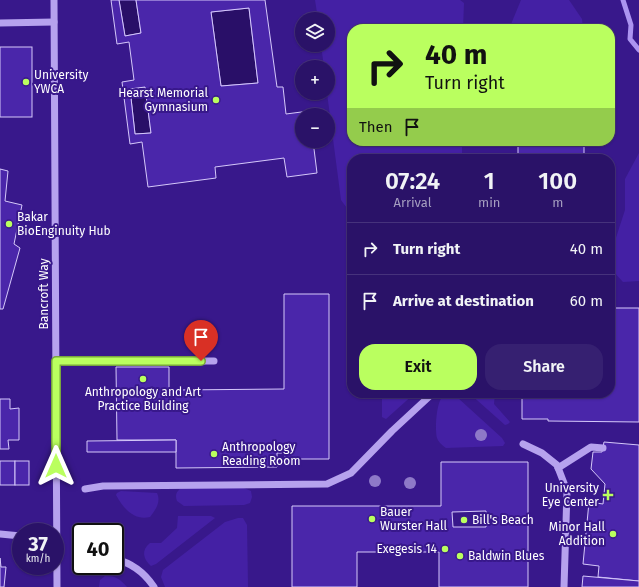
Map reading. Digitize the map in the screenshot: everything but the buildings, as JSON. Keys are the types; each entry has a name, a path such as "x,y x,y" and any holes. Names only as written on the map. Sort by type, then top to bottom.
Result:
{"street":[{"name":"Bancroft Way","path":"54,0 56,523"},
{"path":"0,23 54,22"},
{"path":"56,361 214,361"},
{"path":"85,489 103,486 327,484 351,473 392,431 428,398"},
{"path":"523,444 542,453 557,465 567,491 564,587"},
{"path":"558,468 591,447 603,448"},
{"path":"0,534 12,535"},
{"path":"124,562 148,577 154,587"},
{"name":"Bancroft Way","path":"57,575 57,587"}],"shaded area":[{"path":"119,0 136,0 141,33 125,36"},
{"path":"315,0 460,0 464,3 463,24 347,24 347,146 462,146 462,154 347,154 347,208 341,200 334,148 335,108 329,108 328,100 335,100 335,60 323,60 322,52 335,52 335,12 317,12"},
{"path":"521,0 569,0 582,19 582,24 511,24"},
{"path":"249,8 258,83 221,86 211,12"},
{"path":"145,87 151,133 135,134 130,89"},
{"path":"639,153 639,281 623,282 615,273 615,241 625,210 625,179"},
{"path":"382,398 409,398 386,419 382,417"},
{"path":"442,398 458,398 502,438 505,443 503,446 446,448 437,438 436,417"},
{"path":"475,398 495,398 494,404 510,422 505,425"},
{"path":"181,488 244,488 251,491 252,497 250,503 244,505 184,506 177,501 176,497 177,492"},
{"path":"121,491 157,493 157,505 150,517 139,517 126,509 116,495"},
{"path":"178,516 211,516 215,518 156,564 151,566 146,560 144,554 145,549 150,543 161,543 177,528"},
{"path":"243,518 247,525 248,587 165,587 161,577 163,570 225,522"},
{"path":"105,576 118,578 127,587 99,587 100,580"}],"waterway":[{"path":"623,0 631,25 630,39 639,50"}],"place":[{"name":"University YWCA","path":"26,82"},
{"name":"Hearst Memorial Gymnasium","path":"216,100"},
{"name":"Bakar BioEnginuity Hub","path":"9,224"},
{"name":"Anthropology and Art Practice Building","path":"143,379"},
{"name":"Anthropology Reading Room","path":"214,454"},
{"name":"University Eye Center","path":"608,495"},
{"name":"Bauer Wurster Hall","path":"372,519"},
{"name":"Bill's Beach","path":"464,520"},
{"name":"Minor Hall Addition","path":"613,534"},
{"name":"Exegesis 14","path":"445,549"},
{"name":"Baldwin Blues","path":"460,556"}],"route":[{"path":"56,466 56,361 201,361"}]}
